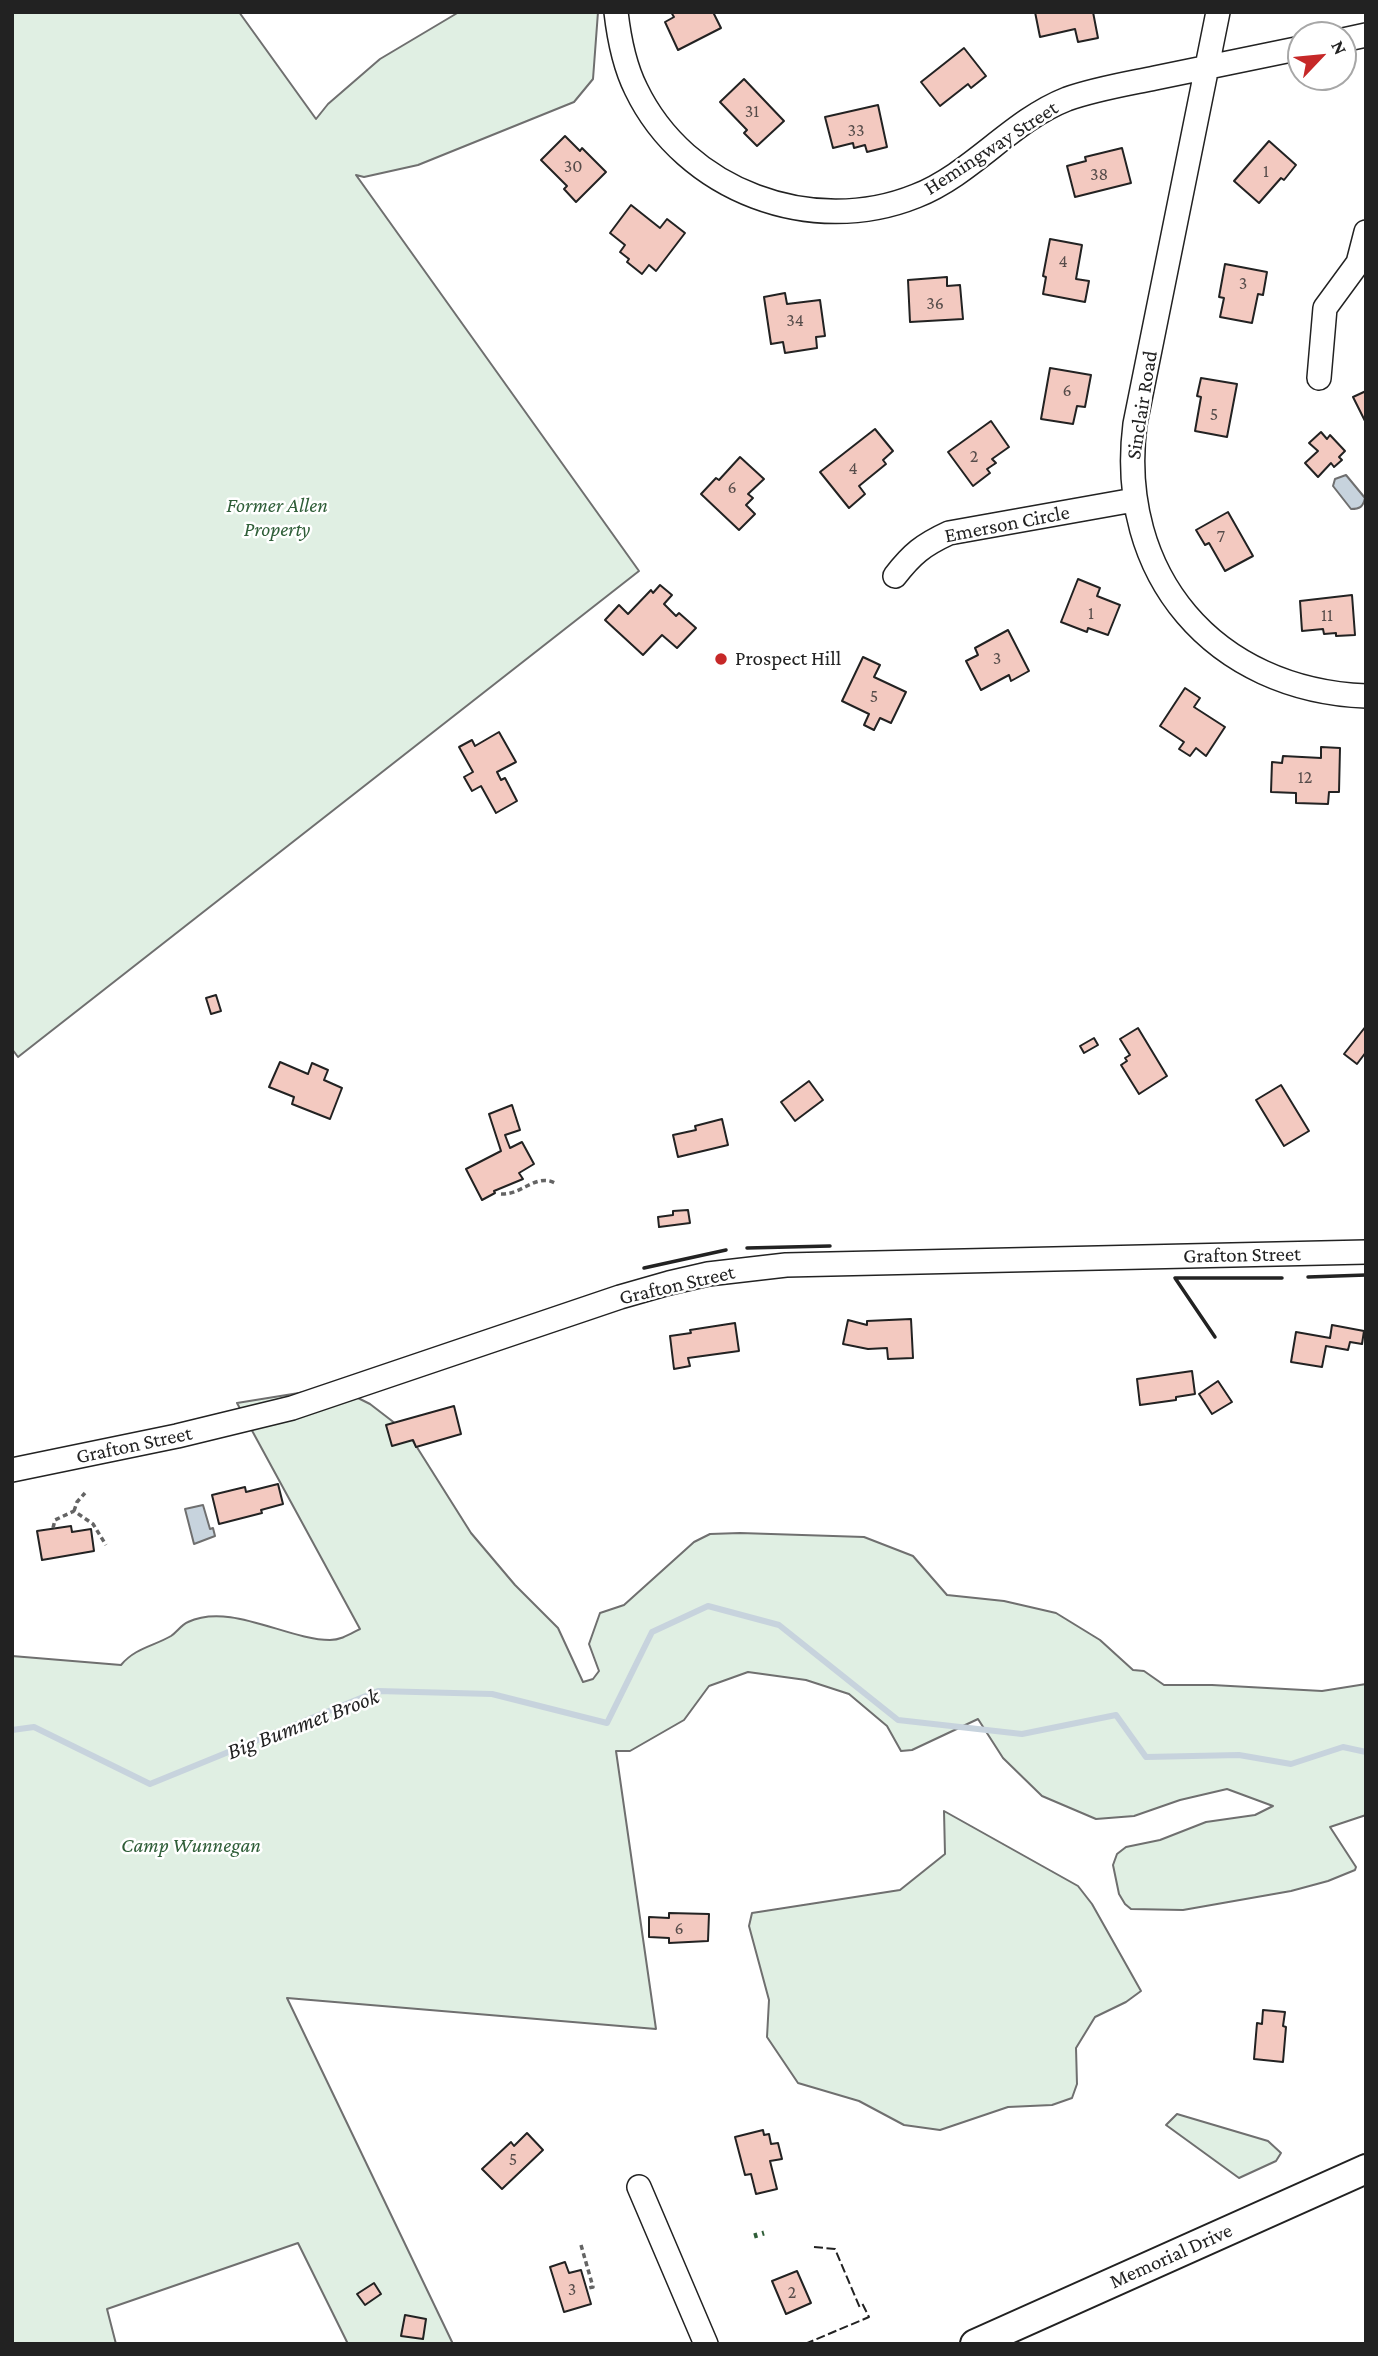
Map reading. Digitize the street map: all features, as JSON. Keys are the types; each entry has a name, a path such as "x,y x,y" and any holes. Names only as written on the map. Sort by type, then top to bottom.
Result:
{"main road":[{"name":"Memorial Drive","path":"975,2344 1366,2169"}],"street":[{"name":"Hemingway Street","path":"616,12 625,61 636,90 664,131 683,152 702,169 728,185 774,204 800,210 850,211 896,204 933,188 1052,105 1091,92 1287,51"},
{"name":"Sinclair Road","path":"1219,12 1135,424 1132,449 1134,500 1143,537 1158,573 1187,615 1224,650 1245,664 1292,685 1316,691 1366,696"},
{"path":"1319,378 1325,308 1358,263 1366,232"},
{"name":"Emerson Circle","path":"895,576 912,554 927,543 949,533 1134,500"},
{"name":"Grafton Street","path":"12,1470 177,1436 292,1408 620,1297 708,1274 786,1265 1366,1252"},
{"path":"639,2187 706,2344"}],"path":[{"path":"501,1194 519,1192 541,1179 555,1183"},
{"path":"53,1528 55,1520 74,1511 77,1502 85,1493"},
{"path":"74,1511 87,1517 106,1545"},
{"path":"581,2245 593,2287 589,2288"}],"green space":[{"name":"Former Allen Property","path":"12,12 239,12 316,119 328,104 380,59 459,12 598,12 593,79 574,102 418,165 364,177 356,175 639,571 18,1057 12,1049"},
{"name":"Camp Wunnegan","path":"336,1387 370,1404 413,1441 471,1533 515,1585 558,1628 583,1682 593,1679 599,1671 589,1644 600,1613 624,1605 694,1542 710,1534 740,1533 864,1537 913,1556 947,1595 1004,1601 1056,1613 1100,1640 1133,1670 1144,1671 1164,1685 1322,1691 1366,1684 1366,1815 1330,1827 1356,1867 1355,1870 1291,1891 1183,1910 1131,1909 1119,1894 1113,1865 1117,1854 1126,1847 1160,1840 1206,1822 1255,1815 1273,1806 1227,1789 1180,1800 1134,1816 1096,1819 1042,1796 1003,1758 978,1719 912,1750 901,1751 887,1726 849,1694 806,1680 748,1672 709,1686 684,1720 630,1751 616,1751 656,2029 287,1998 453,2344 348,2344 298,2243 107,2309 116,2344 12,2344 12,1656 121,1665 138,1651 171,1636 186,1623 204,1617 240,1619 330,1640 342,1638 360,1629 237,1403"},
{"path":"944,1811 1078,1886 1092,1904 1141,1991 1126,2002 1095,2017 1076,2048 1077,2084 1072,2098 1052,2105 1008,2107 940,2130 904,2125 859,2101 798,2083 767,2037 769,2000 749,1926 752,1913 900,1890 945,1854"},
{"path":"1177,2114 1268,2141 1281,2153 1276,2161 1239,2178 1166,2125"}],"shaded area":[{"path":"1346,475 1365,498 1359,508 1351,509 1333,486 1335,479"},
{"path":"203,1505 210,1529 213,1528 215,1536 194,1544 185,1509"}],"building":[{"path":"671,12 713,12 721,28 678,50 665,22 674,17"},
{"path":"1035,12 1093,12 1098,38 1078,42 1075,29 1040,37"},
{"path":"964,48 986,76 971,88 968,84 940,106 921,82"},
{"path":"744,79 784,121 757,146 744,133 747,130 720,102"},
{"path":"878,105 887,147 867,152 865,145 854,148 853,143 833,148 825,117"},
{"path":"565,136 580,151 582,148 606,172 576,202 564,189 567,186 541,160"},
{"path":"1269,141 1296,165 1259,203 1234,181"},
{"path":"1122,148 1131,183 1075,197 1067,166 1086,161 1085,157"},
{"path":"631,205 660,228 667,219 685,233 656,271 649,265 642,274 627,262 629,259 620,252 625,245 610,233"},
{"path":"1050,239 1082,245 1076,279 1089,281 1085,302 1043,294 1046,277 1043,276"},
{"path":"1225,264 1267,272 1263,295 1258,294 1252,323 1220,317 1224,298 1219,297"},
{"path":"947,277 947,286 960,285 963,319 910,322 908,280"},
{"path":"785,293 787,304 820,300 825,336 816,337 817,348 785,353 783,342 771,344 764,297"},
{"path":"1050,368 1091,375 1085,407 1077,406 1073,424 1041,419"},
{"path":"1201,378 1237,384 1227,437 1195,431 1201,397 1197,396"},
{"path":"1366,391 1366,423 1353,397"},
{"path":"991,421 1009,447 992,459 996,463 987,469 990,473 973,486 948,452"},
{"path":"875,429 893,451 883,460 886,464 859,486 865,494 849,508 820,472"},
{"path":"1321,432 1327,439 1330,435 1345,451 1339,457 1342,460 1334,467 1331,463 1318,477 1305,463 1318,451 1309,443"},
{"path":"740,457 764,479 748,494 753,498 746,505 755,514 739,530 701,494 716,478 719,480"},
{"path":"1228,512 1253,556 1225,571 1209,543 1205,545 1196,530"},
{"path":"1078,579 1100,588 1097,596 1120,605 1108,635 1088,628 1087,632 1061,622"},
{"path":"660,585 672,595 664,604 676,616 679,613 696,628 677,648 662,635 643,655 605,620 619,605 628,614 651,590 653,593"},
{"path":"1352,595 1355,635 1324,634 1323,629 1302,631 1300,601"},
{"path":"1008,630 1029,671 1011,681 1009,675 981,690 966,661 978,655 975,648"},
{"path":"863,657 880,665 874,677 906,692 891,723 880,718 874,730 864,725 869,714 842,701"},
{"path":"1185,688 1200,698 1194,707 1225,727 1206,756 1196,748 1190,756 1179,749 1184,742 1160,726"},
{"path":"499,732 516,762 497,772 501,780 505,778 517,801 496,813 481,786 472,791 464,777 473,772 459,747 472,740 475,746"},
{"path":"1321,747 1340,748 1339,792 1329,792 1328,804 1296,803 1296,793 1271,792 1272,762 1282,763 1283,756 1321,758"},
{"path":"216,995 221,1011 211,1014 206,998"},
{"path":"1366,1026 1366,1052 1357,1064 1344,1054"},
{"path":"1138,1028 1167,1076 1139,1094 1121,1065 1130,1055 1120,1039"},
{"path":"1094,1038 1098,1045 1084,1053 1080,1046"},
{"path":"280,1062 308,1074 312,1063 328,1070 324,1080 342,1088 330,1119 292,1104 294,1097 269,1087"},
{"path":"809,1081 823,1100 795,1121 781,1102"},
{"path":"1281,1085 1309,1131 1284,1146 1256,1100"},
{"path":"512,1105 520,1130 505,1135 510,1148 522,1142 534,1164 519,1173 523,1179 494,1191 495,1193 482,1200 466,1169 501,1151 489,1114"},
{"path":"722,1119 728,1145 678,1157 673,1135 696,1130 695,1126"},
{"path":"688,1210 690,1223 659,1227 658,1217 673,1215 673,1211"},
{"path":"911,1319 913,1358 888,1359 887,1348 868,1349 843,1344 848,1320 867,1325 867,1321"},
{"path":"735,1323 739,1351 688,1358 690,1366 674,1369 670,1336"},
{"path":"1332,1325 1364,1331 1362,1344 1350,1342 1348,1350 1326,1346 1322,1367 1291,1362 1296,1332 1330,1338"},
{"path":"1192,1371 1195,1394 1176,1397 1176,1400 1140,1405 1137,1379"},
{"path":"1218,1381 1232,1402 1212,1414 1199,1394"},
{"path":"454,1406 461,1434 416,1447 413,1440 392,1446 386,1425"},
{"path":"278,1484 283,1504 261,1510 262,1513 219,1524 212,1495 245,1487 246,1492"},
{"path":"71,1526 72,1532 91,1529 94,1551 42,1560 37,1531"},
{"path":"669,1913 709,1914 708,1941 669,1943 669,1938 649,1937 649,1917 669,1918"},
{"path":"1263,2010 1285,2012 1283,2062 1254,2059 1257,2023 1262,2024"},
{"path":"763,2130 764,2135 769,2134 771,2144 778,2143 782,2159 770,2161 777,2189 756,2194 751,2174 745,2175 735,2137"},
{"path":"527,2133 543,2150 502,2189 482,2169 511,2142 514,2146"},
{"path":"565,2262 569,2273 581,2270 591,2304 564,2312 550,2267"},
{"path":"797,2271 811,2303 786,2314 772,2281"},
{"path":"374,2283 381,2294 365,2305 357,2294"},
{"path":"405,2315 426,2319 423,2339 401,2336"}],"waterway":[{"name":"Big Bummet Brook","path":"12,1730 34,1727 150,1784 378,1691 492,1694 607,1723 652,1632 708,1606 779,1625 898,1720 1022,1734 1116,1715 1146,1757 1239,1755 1291,1764 1343,1747 1366,1752"}],"hedge":[{"path":"754,2236 764,2233"}],"fence":[{"path":"814,2247 835,2249 860,2308"},
{"path":"805,2344 869,2317 862,2303"}],"wall":[{"path":"747,1248 830,1246"},
{"path":"644,1268 726,1250"},
{"path":"1308,1277 1366,1275"},
{"path":"1215,1337 1175,1278 1282,1278"}],"place":[{"name":"Prospect Hill","path":"721,659"}]}
